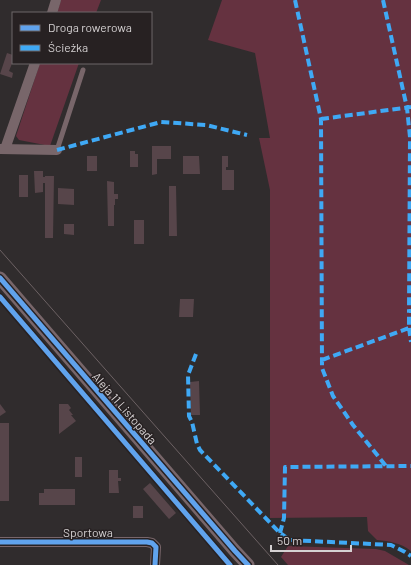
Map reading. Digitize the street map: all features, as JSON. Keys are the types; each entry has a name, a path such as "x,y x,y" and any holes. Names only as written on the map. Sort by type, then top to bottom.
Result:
{"street":[{"path":"52,12 56,0"},
{"path":"35,64 2,149 57,150"},
{"name":"Aleja 11 Listopada","path":"0,278 248,565"},
{"name":"Sportowa","path":"0,542 147,542 152,543 156,547 155,565"},
{"name":"Aleja 11 Listopada","path":"235,551 245,565"}],"lane":[{"path":"57,150 83,70"}],"shaded area":[{"path":"61,0 101,0 96,12 57,12"},
{"path":"222,0 411,0 411,551 395,543 377,540 368,531 367,517 270,518 270,190 259,138 270,138 255,53 208,40"},
{"path":"40,64 79,64 50,146 19,140 16,136"},
{"path":"288,546 376,549 385,551 409,565 288,565 281,557"}],"building":[{"path":"7,53 12,55 12,64 9,71 13,73 12,78 0,74"},
{"path":"152,146 171,146 171,159 157,159 157,174 152,175"},
{"path":"130,151 135,151 135,154 138,154 138,167 130,167"},
{"path":"87,156 97,156 97,171 87,171"},
{"path":"183,156 199,156 200,174 183,174"},
{"path":"222,156 228,156 228,167 226,167 226,170 234,170 234,190 222,190"},
{"path":"34,171 43,171 43,177 54,176 53,238 45,238 45,183 43,183 43,192 35,193"},
{"path":"19,175 28,175 28,197 19,197"},
{"path":"107,181 114,182 114,194 118,194 118,199 115,199 114,205 114,226 108,226"},
{"path":"169,186 176,186 177,236 169,236"},
{"path":"58,188 74,189 74,205 58,204"},
{"path":"134,220 144,220 144,244 134,244"},
{"path":"64,224 74,224 74,235 64,234"},
{"path":"180,299 194,299 193,317 179,317"},
{"path":"199,381 200,415 191,415 190,382"},
{"path":"0,404 6,412 0,416"},
{"path":"59,404 68,404 71,408 69,410 73,415 71,415 76,421 59,434"},
{"path":"0,423 9,423 9,501 0,501"},
{"path":"75,457 82,457 82,477 75,477"},
{"path":"109,470 118,470 118,478 121,478 121,481 118,481 119,493 109,493"},
{"path":"150,483 176,513 169,519 143,489"},
{"path":"44,489 75,489 75,505 39,505 39,493 44,493"},
{"path":"133,506 143,506 143,518 133,518"}],"tram line":[{"path":"0,250 278,565"}],"marked path":[{"path":"295,0 321,119 322,368 333,396 353,425 386,466"},
{"path":"383,0 407,108 410,137 409,311"},
{"path":"321,119 411,107"},
{"path":"57,150 161,122 206,125 247,135"},
{"path":"322,360 409,328 409,311 411,311"},
{"path":"409,328 411,342"},
{"path":"196,354 188,375 189,416 192,422 197,444 200,450 280,533 290,540 391,545 411,556"},
{"path":"280,533 284,518 285,467 411,466"}],"cycle path":[{"path":"0,278 248,565"},
{"path":"0,297 230,565"},
{"path":"0,542 147,542 152,543 156,547 155,565"}]}
